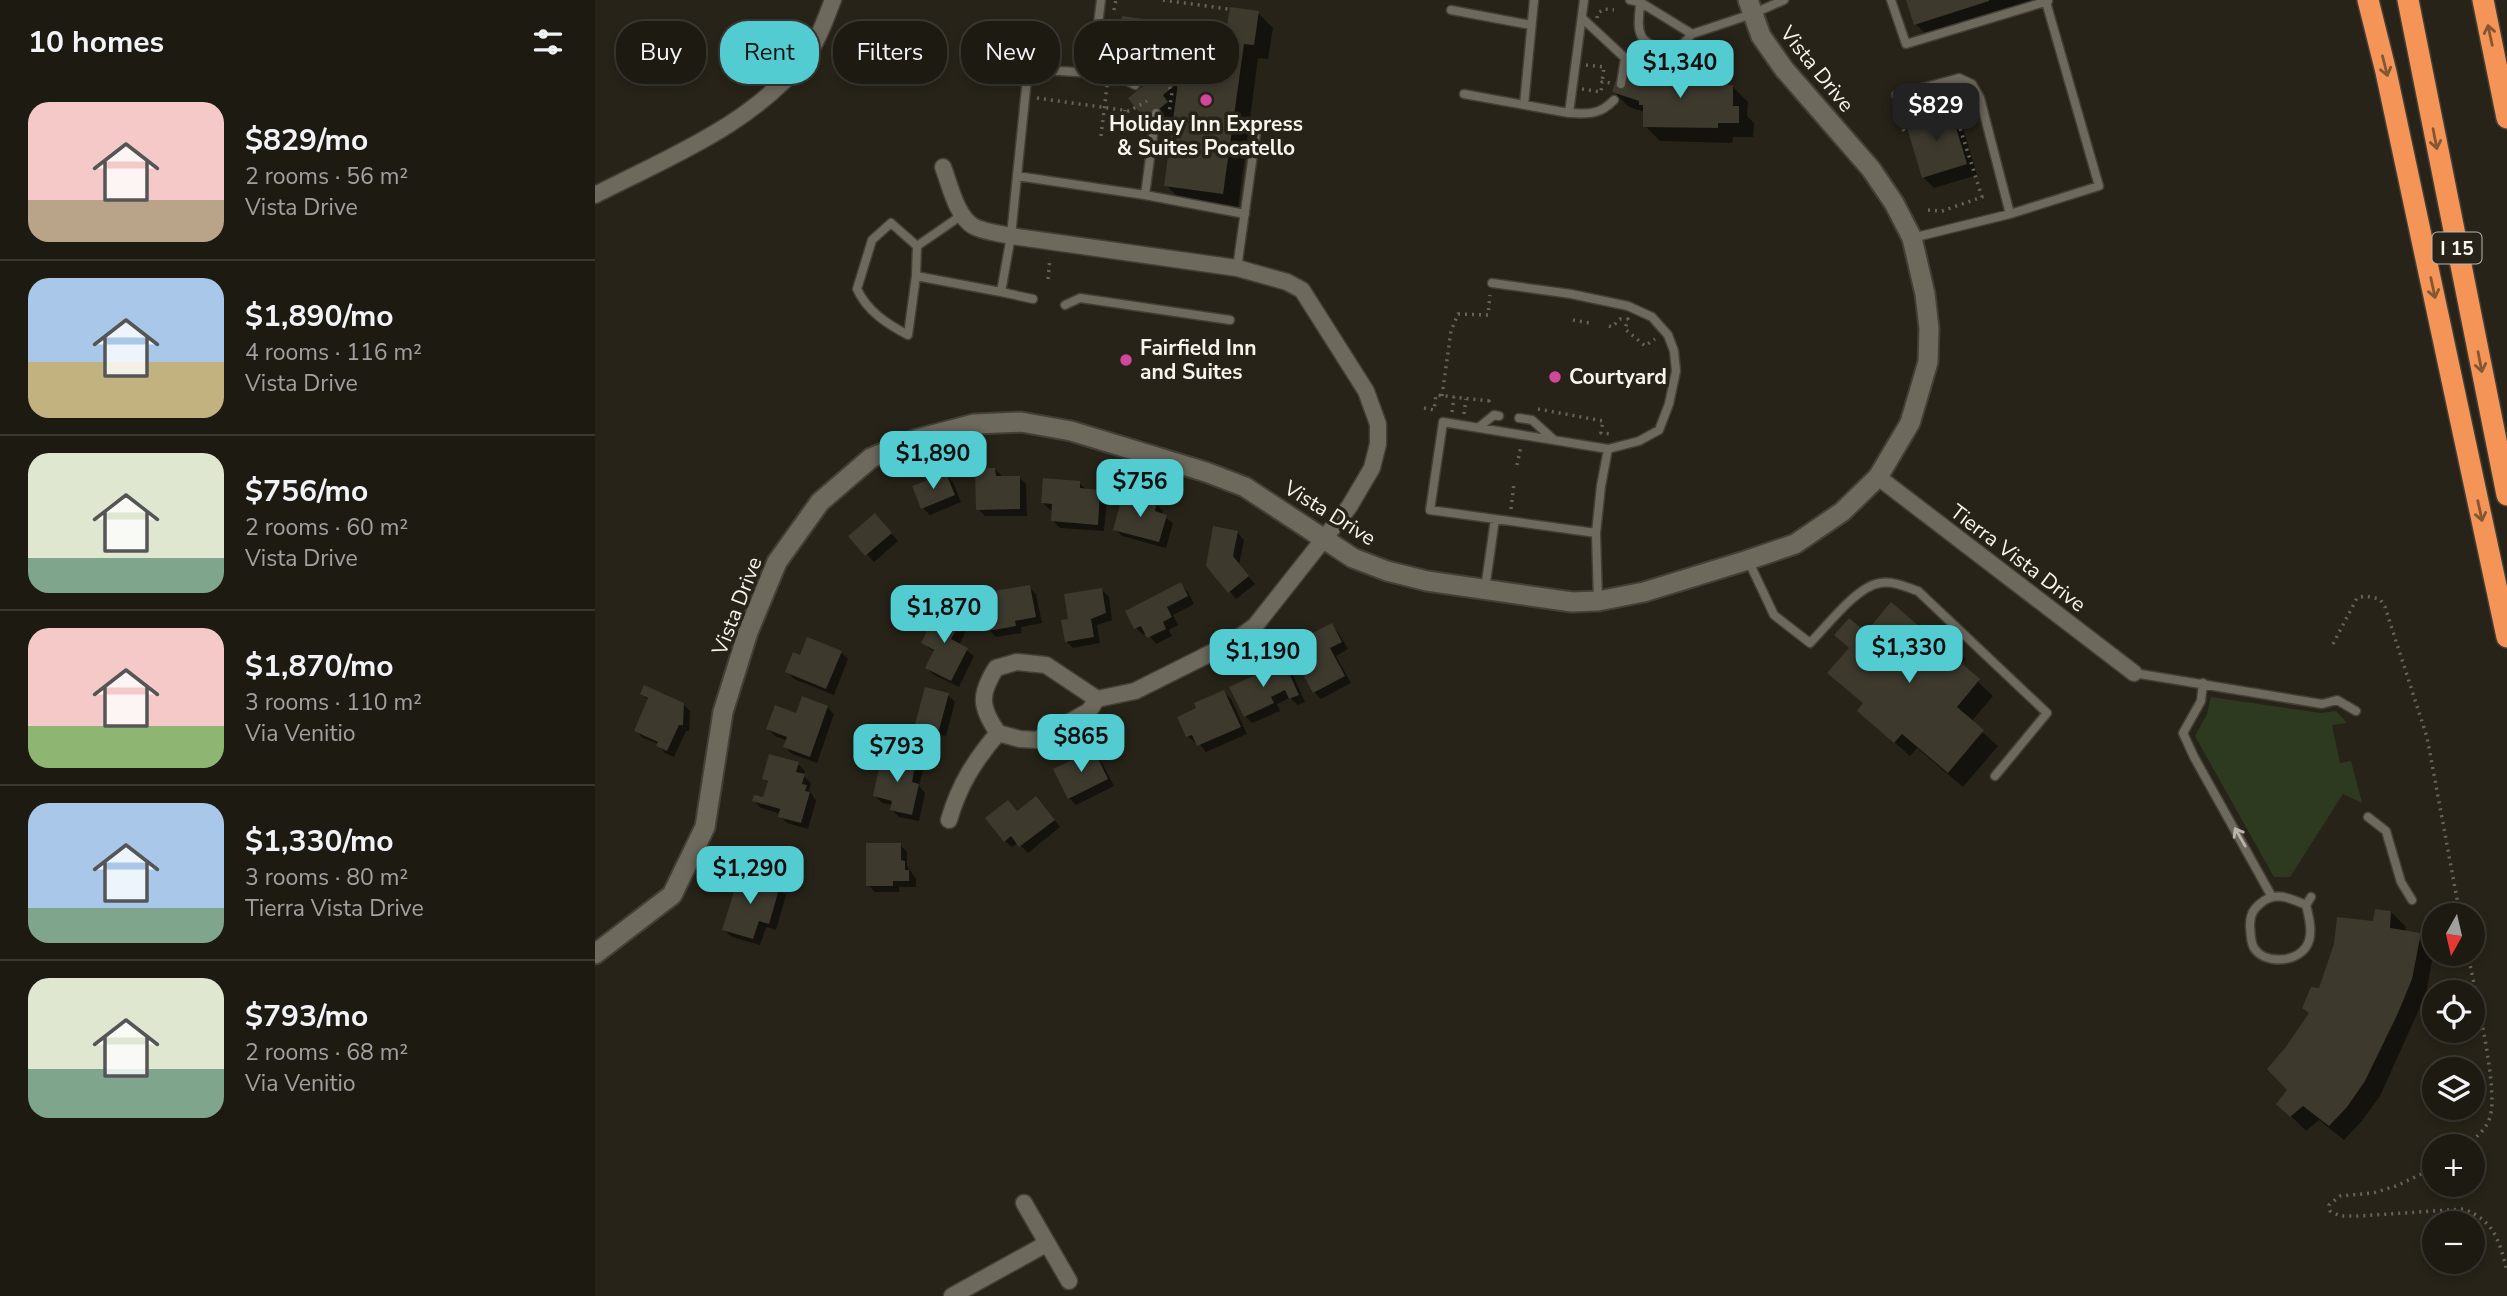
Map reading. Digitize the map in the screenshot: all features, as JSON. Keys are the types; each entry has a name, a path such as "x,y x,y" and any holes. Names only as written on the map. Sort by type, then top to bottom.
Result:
{"highway":[{"path":"2368,0 2386,72 2507,638"},
{"name":"I 15","path":"2407,0 2507,495"},
{"path":"2483,0 2507,118"}],"street":[{"path":"595,195 723,130 745,115 809,52 833,0"},
{"name":"Vista Drive","path":"595,954 672,895 705,827 723,712 748,632 777,562 820,502 871,458 917,439 974,424 1021,422 1072,431 1245,487 1353,558 1387,571 1427,581 1572,602 1598,601 1644,592 1748,560 1795,544 1842,512 1878,477 1910,423 1928,362 1929,328 1925,294 1912,238 1894,203 1871,169 1784,69 1761,36 1750,7"},
{"path":"943,167 963,215 972,226 1011,236 1237,268 1287,282 1302,290 1366,391 1378,424 1378,444 1372,468 1349,507 1255,626 1233,642 1135,691 1097,698 1046,665 1017,662 996,668 986,684 983,704 986,716 998,733 1020,740 1037,740 1089,711 1097,698"},
{"name":"Tierra Vista Drive","path":"1878,477 2134,673"},
{"path":"949,820 964,780 978,756 998,733"},
{"path":"1024,1203 1069,1281"},
{"path":"952,1296 1046,1244"}],"lane":[{"path":"1098,21 1101,0"},
{"path":"1524,105 1534,0"},
{"path":"1569,113 1584,0"},
{"path":"1630,0 1640,2 1692,34"},
{"path":"1640,2 1639,25 1642,36 1649,44 1673,49 1682,45 1692,34 1750,7 1784,0"},
{"path":"1891,0 1906,44 2049,1 2099,186 2010,214 1912,238"},
{"path":"1451,10 1531,25"},
{"path":"1582,18 1626,58 1621,84"},
{"path":"1001,292 1011,236 1028,69 1074,73"},
{"path":"1896,95 1959,78 1972,84 1980,98 2010,214"},
{"path":"1464,94 1569,113 1590,114 1603,111 1614,100"},
{"path":"1145,195 1156,113"},
{"path":"1237,268 1256,133"},
{"path":"1017,176 1145,195 1245,214"},
{"path":"917,246 963,215"},
{"path":"891,223 917,246 908,335 885,322 863,301 857,289 872,240 891,223"},
{"path":"916,276 1033,299"},
{"path":"1492,283 1571,294 1627,306 1652,317 1668,335 1674,351 1676,371 1669,404 1659,430 1639,441 1608,449 1443,422 1430,510 1595,533"},
{"path":"1065,305 1080,298 1230,320"},
{"path":"1478,428 1494,415 1499,416"},
{"path":"1519,418 1532,420 1553,439"},
{"path":"1598,601 1595,533 1608,449"},
{"path":"1485,590 1495,519"},
{"path":"1748,560 1774,615 1810,643 1865,587 1896,583 1918,591 2047,713 1995,776"},
{"path":"2134,673 2322,704 2337,700 2356,711"},
{"path":"2203,683 2200,701 2183,733 2272,897"},
{"path":"2368,817 2386,831 2401,882 2412,900"},
{"path":"2306,905 2288,898 2272,897 2256,904 2250,916 2251,940 2256,950 2266,957 2282,960 2295,956 2306,947 2310,934 2306,905 2311,897"}],"path":[{"path":"1114,13 1116,0"},
{"path":"1163,0 1228,9"},
{"path":"1675,58 1710,71 1710,76"},
{"path":"1601,66 1604,67 1602,82"},
{"path":"1168,84 1172,92 1168,117"},
{"path":"1037,98 1104,105 1129,111 1147,101"},
{"path":"1904,131 1899,119 1939,104 1952,103 1982,197 1942,211 1928,210"},
{"path":"1101,136 1104,105"},
{"path":"1121,139 1125,110"},
{"path":"1048,279 1050,256"},
{"path":"1442,396 1451,331 1458,314 1488,315 1490,293"},
{"path":"1609,326 1612,327 1620,319 1628,319 1625,329 1645,346 1655,339 1659,345"},
{"path":"1573,320 1589,323"},
{"path":"1424,408 1434,410 1436,395 1489,401 1483,407"},
{"path":"1533,408 1603,421 1601,433 1621,435"},
{"path":"1517,465 1522,444"},
{"path":"1511,512 1514,483"},
{"path":"2333,644 2357,598 2365,596 2380,599 2395,636 2427,737 2458,903"},
{"path":"2470,966 2492,1087 2491,1115 2480,1134"},
{"path":"2422,1174 2396,1186 2372,1193 2340,1196 2329,1205 2330,1211 2340,1216 2464,1209 2479,1215 2492,1228 2501,1246 2507,1271"}],"green space":[{"path":"2211,697 2321,713 2336,711 2347,723 2332,725 2340,763 2351,761 2362,803 2343,794 2290,877 2274,877 2195,736 2207,714"}],"building":[{"path":"1906,0 1989,0 1989,1 1914,25"},
{"path":"1230,7 1259,11 1254,45 1244,44 1239,80 1239,21 1228,21"},
{"path":"1122,16 1158,21 1121,21"},
{"path":"1658,68 1685,76 1685,79 1713,79 1713,85 1733,85 1733,106 1739,106 1739,123 1718,123 1718,128 1643,127 1643,105 1639,105 1639,101 1612,92 1618,74 1641,81 1641,74 1657,74"},
{"path":"1146,84 1177,84 1163,95 1168,102 1145,120 1128,98"},
{"path":"1178,84 1238,84 1223,194 1164,186"},
{"path":"1950,108 1967,164 1922,178 1905,121"},
{"path":"975,468 995,468 996,476 1020,476 1020,509 976,510"},
{"path":"946,473 955,495 921,509 912,486"},
{"path":"1043,478 1080,481 1080,488 1100,490 1098,525 1051,521 1052,504 1041,503"},
{"path":"1128,494 1157,502 1155,511 1167,515 1159,542 1113,530 1121,501 1126,503"},
{"path":"875,513 892,533 865,556 848,536"},
{"path":"1213,526 1238,531 1233,556 1249,576 1228,593 1206,566"},
{"path":"1181,582 1188,596 1167,607 1172,617 1163,622 1166,629 1147,638 1141,626 1134,629 1125,611"},
{"path":"1030,585 1036,617 1015,621 1016,626 988,631 984,610 991,609 988,592"},
{"path":"1102,588 1106,613 1091,619 1094,637 1065,642 1061,620 1068,619 1064,594"},
{"path":"1891,602 1926,632 1932,625 1952,643 1946,650 1980,679 1957,707 1984,730 1948,773 1902,734 1894,743 1857,711 1863,703 1827,673 1849,648 1834,635 1849,618 1866,632"},
{"path":"939,607 962,619 951,639 968,648 951,681 925,668 934,650 921,643"},
{"path":"1332,623 1342,642 1330,648 1345,676 1313,693 1292,654 1301,650 1297,641"},
{"path":"807,637 842,651 826,689 785,672 793,652 800,655"},
{"path":"1284,662 1299,695 1289,699 1285,690 1271,697 1274,703 1244,717 1229,687"},
{"path":"644,685 684,703 683,725 679,725 667,751 656,746 658,742 634,731 648,698 640,694"},
{"path":"925,687 949,693 939,730 915,724"},
{"path":"1224,690 1241,727 1197,746 1192,735 1186,737 1177,717 1196,708 1194,703"},
{"path":"802,696 828,706 810,757 783,747 787,737 766,729 775,705 796,713"},
{"path":"1094,750 1108,779 1068,799 1053,769"},
{"path":"769,754 799,762 796,772 805,774 802,784 807,785 805,791 810,792 801,823 778,817 780,809 752,801 754,795 763,797 768,781 762,779"},
{"path":"882,754 916,762 912,782 919,784 912,815 890,810 892,801 873,796"},
{"path":"1036,796 1055,820 1019,847 1011,836 1004,842 985,818 1008,800 1017,811"},
{"path":"866,843 901,843 901,860 905,861 905,870 909,870 909,881 893,881 893,886 866,886"},
{"path":"736,873 780,886 769,924 759,921 753,939 722,930 736,885 733,884"},
{"path":"2375,909 2391,911 2390,928 2421,933 2412,979 2365,1081 2347,1107 2329,1126 2303,1106 2290,1117 2276,1104 2287,1090 2267,1069 2309,1013 2302,1008 2311,987 2319,988 2334,944 2337,917 2373,921"}],"place":[{"name":"Holiday Inn Express & Suites Pocatello","path":"1206,100"},
{"name":"Fairfield Inn and Suites","path":"1126,360"},
{"name":"Courtyard","path":"1555,377"}]}
